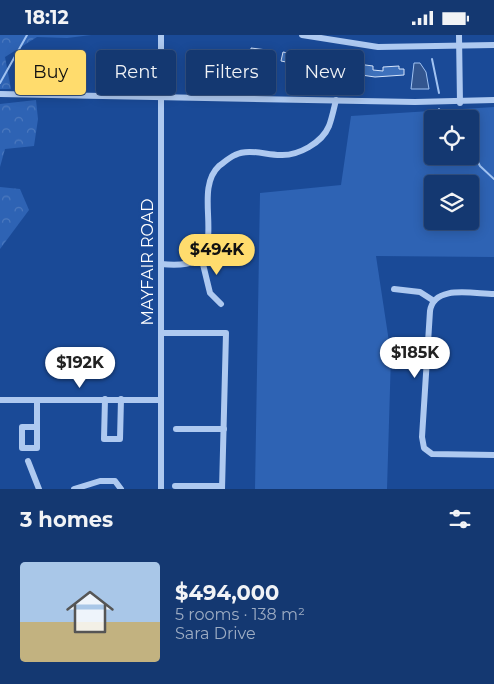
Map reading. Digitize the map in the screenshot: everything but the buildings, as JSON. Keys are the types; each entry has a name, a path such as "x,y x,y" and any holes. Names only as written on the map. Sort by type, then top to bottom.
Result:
{"street":[{"name":"MAYFAIR ROAD","path":"161,35 161,489"},
{"path":"302,35 378,47 494,45"},
{"path":"459,35 460,103"},
{"path":"0,94 460,103 494,100"},
{"path":"161,265 182,264 194,261 201,255 209,231 206,196 208,185 218,168 236,154 253,153 281,156 296,153 315,144 329,127 336,100"},
{"path":"201,255 210,293 221,304"},
{"path":"394,289 420,292 434,301"},
{"path":"494,294 447,293 434,301 430,311 423,446 432,454 494,455"},
{"path":"161,333 226,333 222,488 175,486"},
{"path":"105,399 104,439 120,439 121,399"},
{"path":"0,400 160,400"},
{"path":"37,427 38,400"},
{"path":"176,429 224,429"},
{"path":"28,461 40,489"},
{"path":"74,489 100,481 115,481 121,489"}],"green space":[{"path":"0,35 91,35 67,38 37,37 15,50 5,57 11,89 0,89"},
{"path":"36,100 38,119 34,146 5,149 0,167 0,104"},
{"path":"494,107 494,257 376,256 391,355 387,489 255,489 260,193 341,185 351,116 424,111 424,165 479,165 479,110 446,110"},
{"path":"0,187 20,189 29,210 0,249"}],"shaded area":[{"path":"414,63 420,63 426,72 429,89 411,89"}],"waterway":[{"path":"0,83 27,35"},
{"path":"432,59 439,93"},
{"path":"479,164 494,179"}]}
